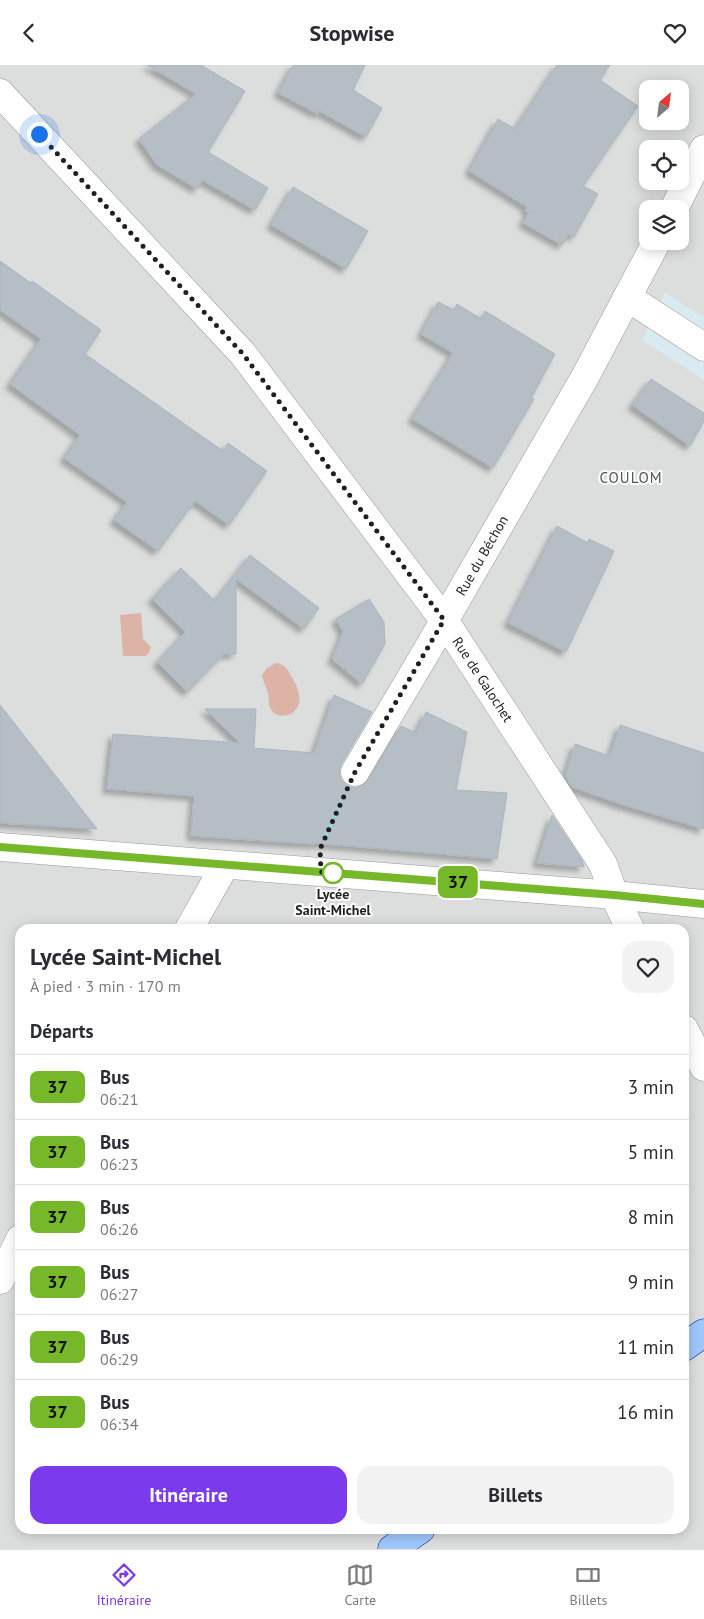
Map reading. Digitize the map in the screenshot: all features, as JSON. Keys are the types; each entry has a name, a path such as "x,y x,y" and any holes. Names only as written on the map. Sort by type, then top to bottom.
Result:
{"main road":[{"path":"689,1344 704,1333"},
{"path":"392,1549 414,1534"}],"street":[{"name":"Rue de Galochet","path":"0,93 243,354 444,620 602,864 628,924"},
{"path":"678,200 704,149"},
{"name":"Rue du Béchon","path":"355,772 585,377 652,250"},
{"path":"627,297 704,347"},
{"path":"0,847 614,895 704,904"},
{"path":"192,924 225,865"},
{"path":"689,1038 704,1067"},
{"path":"0,1281 15,1250"}],"path":[{"path":"321,872 320,849 355,772"}],"shaded area":[{"path":"0,65 704,65 704,1549 0,1549"},
{"path":"665,293 704,317 704,380 642,340"},
{"path":"141,613 143,639 151,647 145,656 123,656 120,615"},
{"path":"276,663 288,670 299,696 298,707 292,713 284,716 280,716 272,711 262,675 267,668"}],"building":[{"path":"147,65 201,65 245,91 208,152 268,188 255,210 202,180 197,189 157,165 139,139 196,94"},
{"path":"293,65 365,65 353,90 382,108 366,137 319,111 318,114 278,93"},
{"path":"557,65 610,65 600,80 638,106 583,186 598,194 574,237 568,234 562,245 523,223 529,212 525,211 527,207 469,171 498,119 515,129"},
{"path":"293,187 368,231 346,269 271,225"},
{"path":"0,261 31,283 32,281 101,330 85,354 223,451 228,443 267,471 229,525 195,501 158,551 114,520 127,502 64,458 80,435 10,384 41,339 0,310"},
{"path":"438,302 454,310 457,304 481,319 485,311 555,354 531,398 534,399 493,468 412,419 453,353 421,334"},
{"path":"651,379 704,413 704,421 690,446 632,405"},
{"path":"557,526 588,543 589,539 614,551 566,652 508,623"},
{"path":"250,555 319,608 304,629 236,579 236,654 224,654 187,692 157,662 185,632 152,599 181,568 215,601"},
{"path":"369,599 384,622 385,644 362,684 332,659 343,632 336,619"},
{"path":"334,695 372,712 341,764 339,772 341,779 347,786 355,788 363,785 401,726 416,733 426,712 467,732 456,790 507,793 497,859 314,843 191,836 194,796 107,789 113,734 240,743 205,709 256,709 254,748 314,753"},
{"path":"0,705 44,761 97,829 0,823"},
{"path":"620,725 704,753 704,829 620,804 572,787 565,776 575,744 610,756"},
{"path":"552,815 582,860 584,867 537,863"}],"bus line":[{"name":"37","path":"0,847 614,895 704,904"}],"place":[{"name":"Lycée Saint-Michel","path":"333,873"}],"district":[{"name":"COULOM","path":"631,478"}],"route":[{"path":"39,134 243,354 444,620 355,772 320,849 321,872 333,873"}]}
